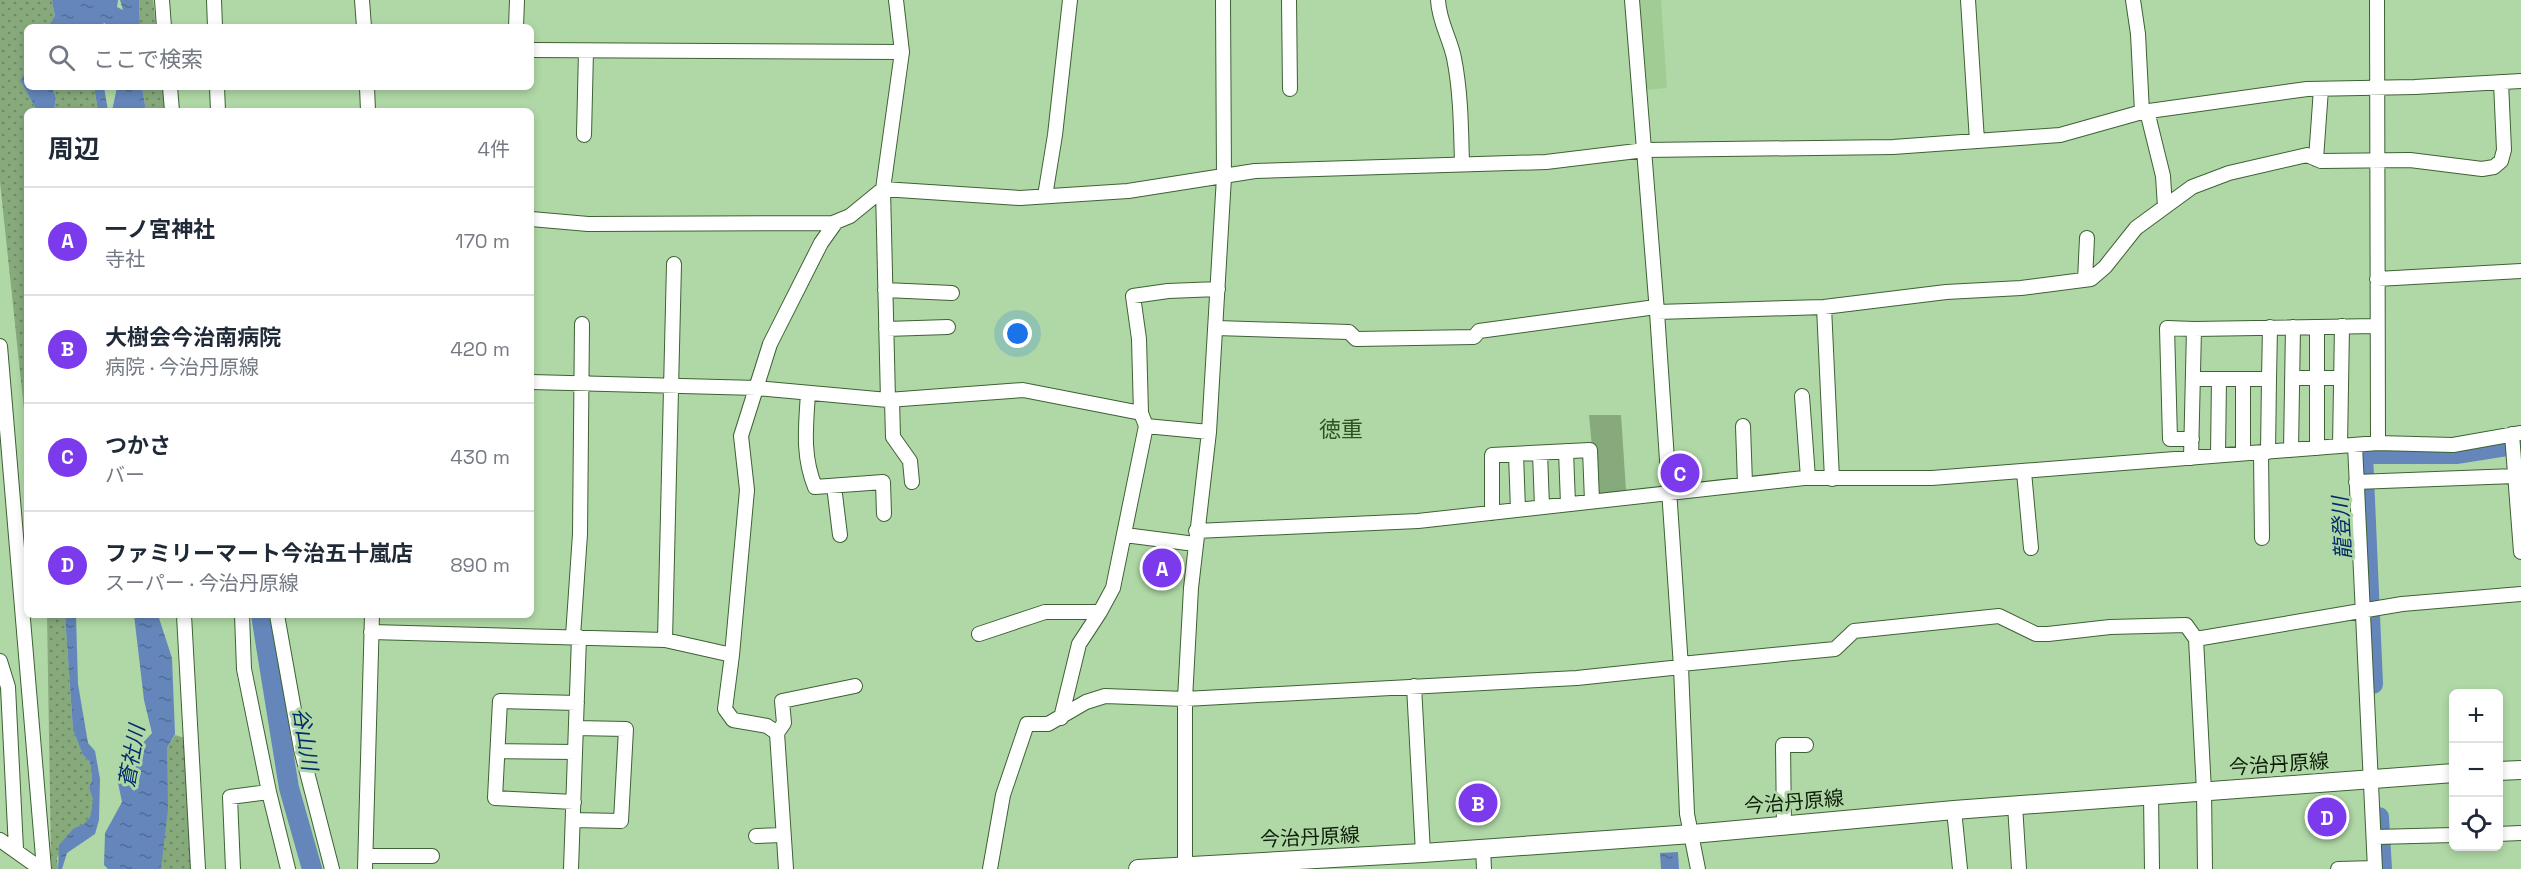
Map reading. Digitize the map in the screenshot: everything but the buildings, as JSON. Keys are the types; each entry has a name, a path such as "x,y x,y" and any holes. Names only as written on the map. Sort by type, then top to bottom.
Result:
{"main road":[{"path":"2503,771 2521,770"},
{"name":"今治丹原線","path":"1138,869 1315,864 1423,853 1692,834 2015,805 2449,773"}],"street":[{"path":"162,0 164,24"},
{"path":"214,0 215,24"},
{"path":"362,0 364,24"},
{"path":"516,24 517,0"},
{"path":"896,0 902,52 883,189 886,329 893,437 910,461 912,482"},
{"path":"1044,196 1055,135 1070,0"},
{"path":"1185,868 1185,699 1195,538 1209,432 1224,177 1223,0"},
{"path":"1289,0 1290,89"},
{"path":"1438,0 1440,21 1452,50 1458,80 1462,164"},
{"path":"1632,0 1657,310 1681,666 1688,814 1698,869"},
{"path":"1968,0 1977,141"},
{"path":"2133,0 2144,112 2163,176 2165,207"},
{"path":"2377,0 2378,443"},
{"path":"534,50 902,52"},
{"path":"584,135 586,51"},
{"path":"534,219 588,224 836,222 850,216 883,189 1020,198 1128,191 1255,171 1546,162 1645,150 1893,147 2060,135 2144,112 2321,89 2376,89 2521,81"},
{"path":"1216,328 1349,332 1356,339 1474,337 1479,331 1657,310 1824,306 1946,292 2021,288 2091,279 2105,267 2136,228 2192,187 2229,173 2307,155 2321,161 2410,160 2482,169 2494,166 2501,160 2504,150 2501,82"},
{"path":"2316,159 2321,89"},
{"path":"170,90 172,108"},
{"path":"217,90 218,108"},
{"path":"367,90 368,108"},
{"path":"777,733 767,726 734,720 725,709 747,490 741,436 775,333 821,243 836,222"},
{"path":"2085,280 2088,238"},
{"path":"665,640 669,384 674,264"},
{"path":"2377,279 2521,271"},
{"path":"885,290 952,293"},
{"path":"1061,718 1079,644 1113,588 1125,536 1144,419 1133,296 1167,291 1218,290"},
{"path":"1824,306 1832,479"},
{"path":"571,869 577,703 576,636 582,324"},
{"path":"2340,446 2342,326"},
{"path":"2192,439 2170,439 2166,328 2377,326"},
{"path":"886,329 948,327"},
{"path":"2262,538 2270,327"},
{"path":"2291,450 2293,327"},
{"path":"2317,327 2317,448"},
{"path":"2191,458 2194,328"},
{"path":"0,346 43,869"},
{"path":"2292,378 2317,380 2340,378"},
{"path":"2193,379 2269,379"},
{"path":"2218,455 2219,379"},
{"path":"2243,379 2243,453"},
{"path":"534,382 757,388 890,400 1023,390 1209,432"},
{"path":"808,393 804,446 807,468 815,487 883,482 884,514"},
{"path":"1802,396 1808,478"},
{"path":"2169,406 2192,405"},
{"path":"1743,426 1745,484"},
{"path":"1125,536 1195,538 1418,521 1808,478 1932,478 2378,443 2452,445 2516,434 2515,476 2521,552"},
{"path":"2338,869 2375,868 2355,445"},
{"path":"1492,513 1492,455 1590,450 1592,501"},
{"path":"1566,451 1568,504"},
{"path":"1540,453 1542,507"},
{"path":"1516,454 1518,510"},
{"path":"2024,472 2031,548"},
{"path":"2356,482 2515,476"},
{"path":"834,486 840,535"},
{"path":"2196,639 2402,604 2521,594"},
{"path":"979,634 1045,612 1100,612"},
{"path":"990,869 1003,795 1027,723 1048,724 1086,702 1105,696 1185,699 1577,678 1836,649 1854,631 1999,616 2036,634 2110,627 2186,625 2196,639 2204,791 2205,869"},
{"path":"184,618 198,869"},
{"path":"242,618 244,669 269,792 288,869"},
{"path":"278,618 301,750 332,869"},
{"path":"372,618 365,862 432,856"},
{"path":"371,632 665,640 732,655"},
{"path":"0,661 8,687 16,849"},
{"path":"786,869 777,733 784,723 782,701 855,686"},
{"path":"1414,686 1423,853"},
{"path":"574,801 497,800 498,751 500,701 577,703"},
{"path":"573,820 621,821 626,729 576,728"},
{"path":"1784,826 1783,745 1806,745"},
{"path":"498,751 575,752"},
{"path":"233,869 230,797 269,792"},
{"path":"2151,795 2152,869"},
{"path":"2015,805 2019,869"},
{"path":"1954,810 1960,869"},
{"path":"2503,834 2521,833"},
{"path":"756,836 783,835"},
{"path":"2375,837 2449,835"},
{"path":"0,840 43,869"},
{"path":"1483,848 1484,869"}],"shaded area":[{"path":"0,0 52,0 55,16 51,24 24,24 24,75 20,80 35,108 24,108 24,410 0,182"},
{"path":"139,0 153,0 156,24 140,24"},
{"path":"1636,0 1661,0 1667,88 1644,90"},
{"path":"53,90 94,90 98,108 54,108 56,98"},
{"path":"142,90 163,90 165,108 146,108"},
{"path":"1589,415 1621,415 1626,490 1600,494 1596,490"},
{"path":"47,618 65,618 73,730 83,755 90,762 92,779 89,788 93,800 90,817 84,824 74,828 57,858 58,869 52,869"},
{"path":"175,735 188,739 193,869 161,869 167,748"}],"water":[{"path":"52,0 118,0 117,7 123,10 120,0 139,0 140,24 50,24 55,16"},
{"path":"24,74 24,87 20,80"},
{"path":"25,90 53,90 56,98 54,108 35,108"},
{"path":"94,90 104,90 108,108 98,108"},
{"path":"116,90 142,90 146,108 113,108"},
{"path":"65,618 76,618 78,684 88,743 95,751 100,779 99,820 95,834 67,853 62,869 58,869 59,845 74,828 84,824 90,817 93,800 89,788 92,779 90,762 83,755 73,730"},
{"name":"蒼社川","path":"134,618 159,618 172,658 175,734 167,748 168,809 161,869 108,869 104,865 105,833 122,802 117,778 126,761 152,733 144,700"},
{"path":"1678,852 1679,869 1661,869 1660,853"}],"waterway":[{"name":"龍登川","path":"2373,684 2363,454 2456,454 2521,444"},
{"name":"谷山川","path":"261,618 289,788 312,869"},
{"name":"龍登川","path":"2379,817 2382,869"}],"place":[{"name":"つかさ","path":"1680,473"},
{"name":"一ノ宮神社","path":"1162,568"},
{"name":"大樹会今治南病院","path":"1478,803"},
{"name":"ファミリーマート今治五十嵐店","path":"2327,817"}],"district":[{"name":"徳重","path":"1341,429"}]}
